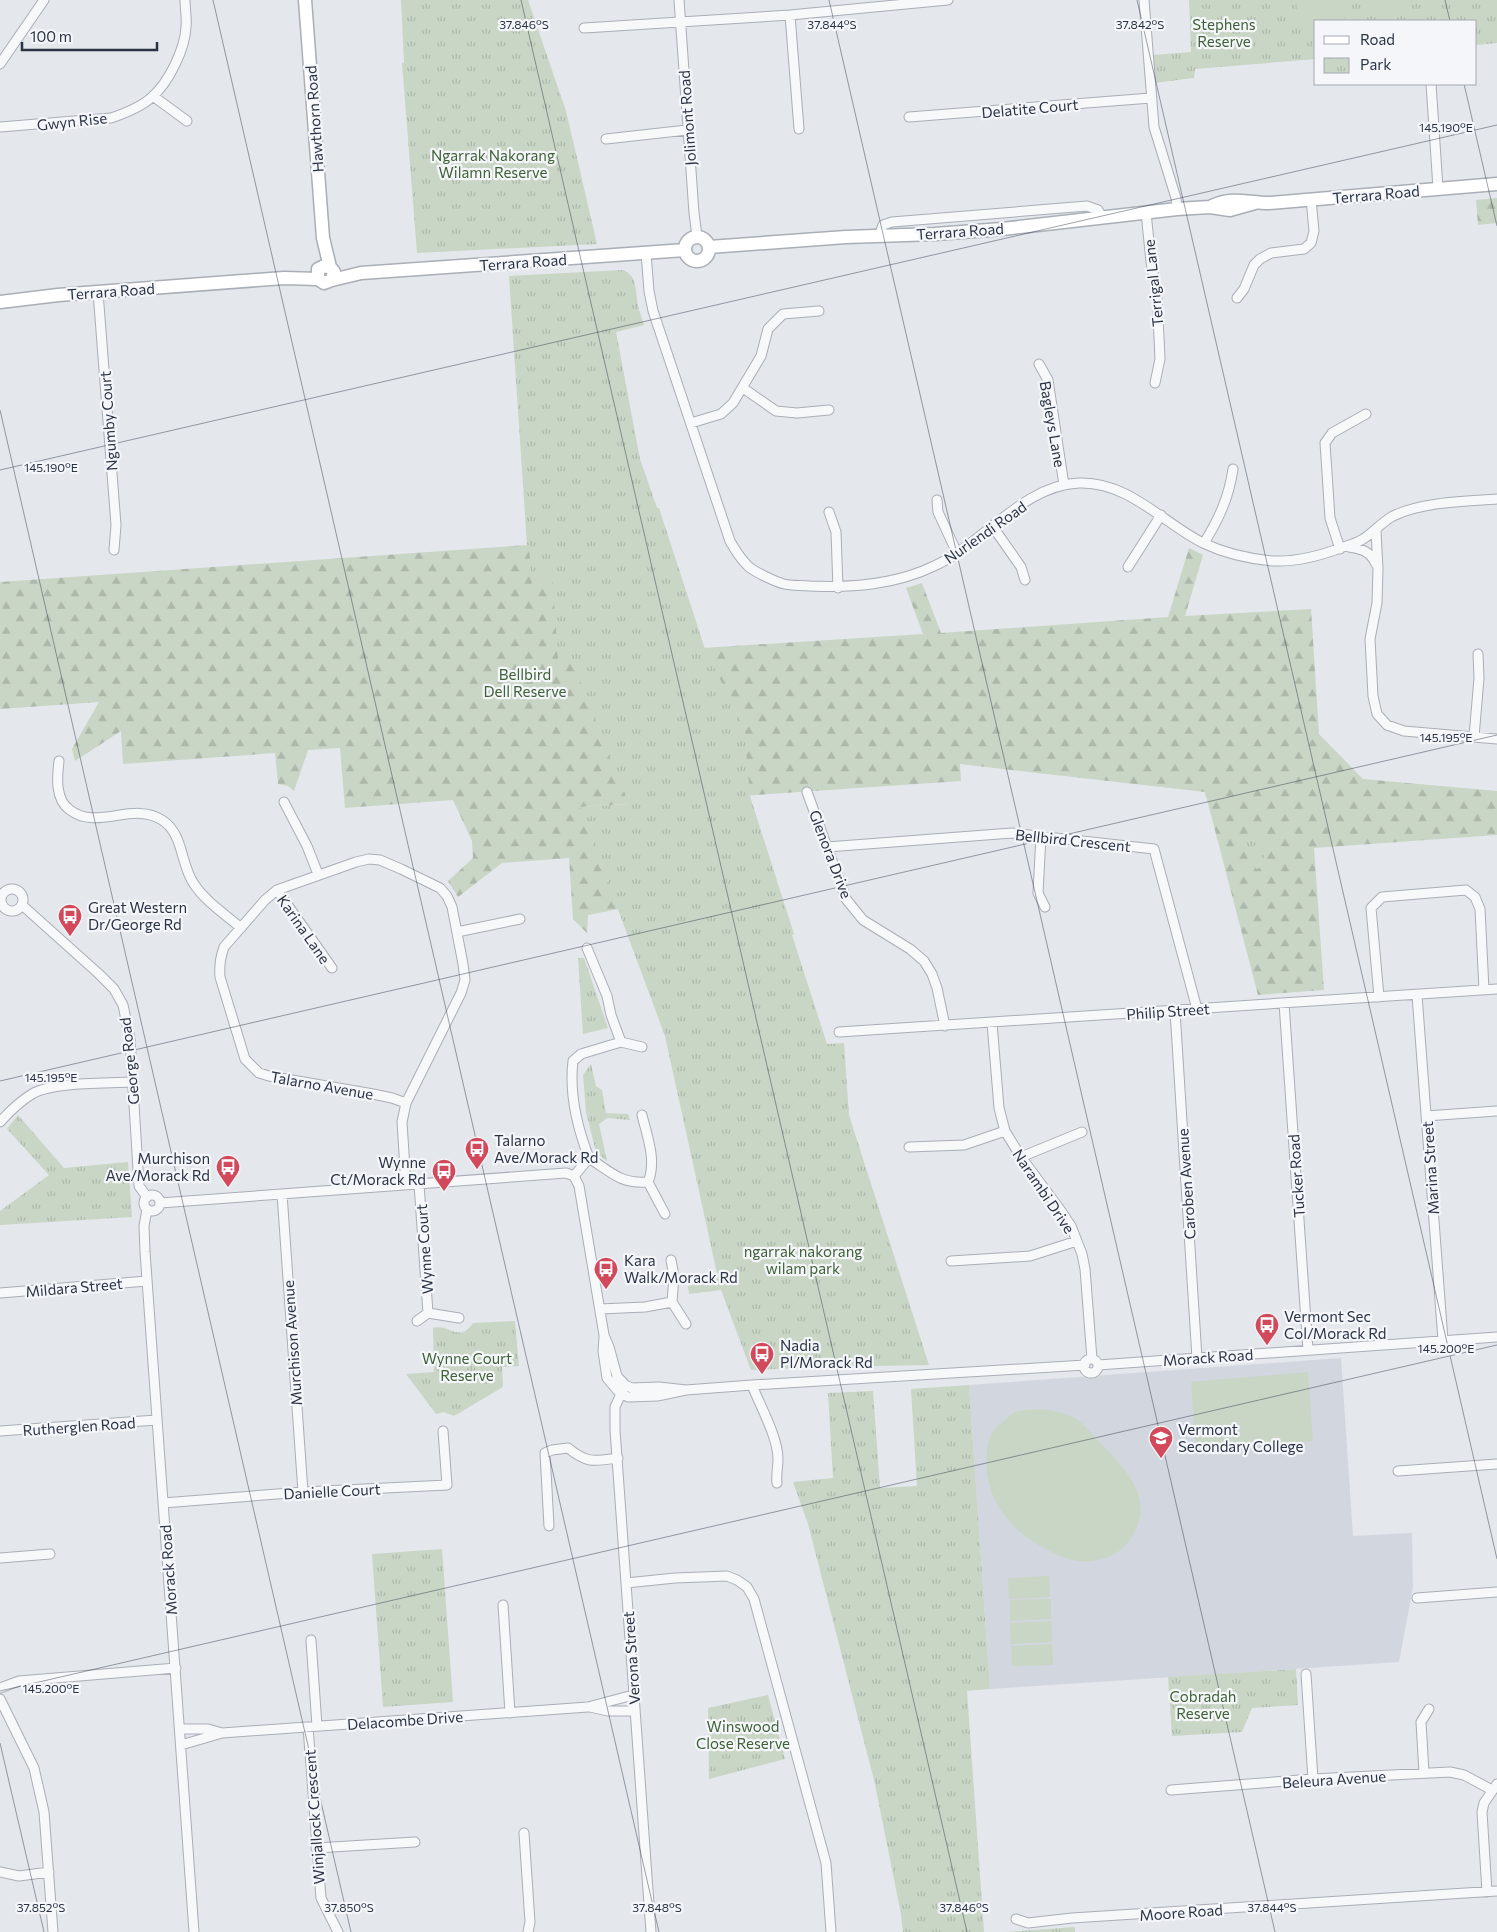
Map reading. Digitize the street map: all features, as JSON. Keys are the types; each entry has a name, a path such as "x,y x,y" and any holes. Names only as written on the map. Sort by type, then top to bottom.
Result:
{"main road":[{"name":"Hawthorn Road","path":"305,0 325,272"},
{"name":"Terrara Road","path":"709,247 1002,229 1146,212 1214,207 1230,210 1251,203 1497,184"},
{"path":"697,236 705,239 709,247 707,255 698,261 690,259 685,250 687,242 697,236"},
{"name":"Terrara Road","path":"0,302 58,295 284,278 325,272 361,273 685,250"},
{"name":"Terrara Road","path":"0,294 58,295"}],"street":[{"path":"0,64 44,0"},
{"name":"Gwyn Rise","path":"0,127 111,118 126,113 153,96 173,68 183,42 186,27 185,0"},
{"name":"Jolimont Road","path":"678,0 697,236"},
{"path":"584,28 790,14 948,0"},
{"path":"1144,0 1150,98 1154,127 1176,198 1177,210"},
{"path":"790,14 799,129"},
{"path":"1431,85 1438,188"},
{"path":"153,96 187,121"},
{"name":"Delatite Court","path":"909,117 1150,98"},
{"path":"606,139 687,130"},
{"path":"1236,298 1244,289 1254,265 1260,259 1271,253 1304,249 1311,243 1314,231 1311,199"},
{"name":"Terrigal Lane","path":"1146,212 1150,262 1157,294 1160,359 1155,383"},
{"name":"Nurlendi Road","path":"646,253 649,291 653,311 730,541 748,568 785,584 838,588 886,582 912,575 935,566 957,553 1026,502 1043,492 1064,485 1080,483 1111,488 1126,494 1204,543 1242,556 1274,561 1303,560 1324,555 1360,541 1392,517 1409,510 1456,501 1497,499"},
{"name":"Ngumby Court","path":"98,292 116,526 114,550"},
{"path":"691,423 721,414 733,403 762,356 768,328 783,314 819,311"},
{"name":"Bagleys Lane","path":"1038,364 1048,380 1064,485"},
{"path":"743,388 776,410 797,413 829,410"},
{"path":"1366,414 1332,433 1325,442 1330,518 1343,547 1360,548 1371,554 1378,569"},
{"path":"1204,543 1224,509 1233,469"},
{"path":"937,500 938,512 957,553"},
{"path":"829,512 836,532 838,588"},
{"path":"1128,567 1161,515"},
{"path":"993,527 1021,567 1025,580"},
{"path":"1376,530 1378,569 1376,603 1370,639 1373,696 1377,714 1387,725 1404,731 1497,739"},
{"path":"1474,737 1479,678 1478,654"},
{"path":"59,761 57,776 60,796 68,809 79,816 90,818 139,813 162,820 178,840 194,884 240,928"},
{"name":"Glenora Drive","path":"807,792 846,899 863,920 910,949 924,961 932,974 937,988 945,1026"},
{"path":"284,802 307,846 318,874"},
{"name":"Bellbird Crescent","path":"827,847 1012,833 1154,849 1197,1009"},
{"path":"1041,836 1038,893 1045,907"},
{"name":"Talarno Avenue","path":"406,1103 374,1094 269,1076 260,1073 245,1059 218,966 224,947 277,890 356,862 369,859 380,860 440,888 447,896 452,907 465,980 462,993 406,1103 402,1122 406,1185"},
{"path":"11,889 18,891 22,896 22,906 13,911 2,910 3,890 11,889"},
{"name":"Karina Lane","path":"277,890 332,968"},
{"path":"1379,997 1372,908 1382,897 1466,890 1475,896 1480,909 1484,990"},
{"name":"George Road","path":"22,906 99,974 114,989 123,1005 128,1022 140,1186 147,1197"},
{"path":"457,932 520,919"},
{"path":"587,948 607,996 611,1015 621,1042"},
{"name":"Philip Street","path":"839,1032 1497,989"},
{"name":"Marina Street","path":"1417,995 1443,1340"},
{"name":"Tucker Road","path":"1284,1003 1308,1350"},
{"name":"Caroben Avenue","path":"1175,1011 1197,1358"},
{"name":"Narambi Drive","path":"992,1023 999,1108 1005,1131 1021,1157 1061,1211 1077,1241 1085,1269 1092,1363"},
{"path":"642,1047 621,1042 581,1054 573,1061 571,1076 578,1127 589,1158 624,1181 648,1182"},
{"path":"0,1122 11,1109 33,1093 55,1087 132,1082"},
{"path":"1426,1116 1497,1111"},
{"path":"642,1115 652,1160 652,1172 648,1182 665,1214"},
{"path":"909,1147 964,1145 1005,1131"},
{"path":"1021,1157 1082,1132"},
{"path":"574,1176 589,1158"},
{"path":"160,1203 566,1173 574,1176 581,1196 604,1335 623,1389"},
{"name":"Wynne Court","path":"419,1184 428,1313"},
{"name":"Murchison Avenue","path":"282,1194 303,1492"},
{"path":"152,1195 156,1196 160,1203 158,1208 154,1210 147,1209 144,1201 152,1195"},
{"name":"Morack Road","path":"147,1209 144,1226 147,1281 194,1932"},
{"path":"951,1260 1030,1256 1077,1241"},
{"path":"671,1260 674,1276 672,1302 686,1324"},
{"name":"Mildara Street","path":"0,1293 147,1281"},
{"path":"600,1309 645,1307 672,1302"},
{"name":"Wynne Court","path":"417,1321 428,1313 459,1318"},
{"name":"Morack Road","path":"623,1389 658,1387 686,1390 1092,1363 1197,1358 1497,1336"},
{"path":"752,1385 776,1447 778,1459 777,1483"},
{"name":"Verona Street","path":"623,1389 615,1407 615,1430 651,1932"},
{"name":"Rutherglen Road","path":"0,1431 157,1420"},
{"name":"Danielle Court","path":"163,1504 303,1492 447,1484 443,1431"},
{"path":"549,1526 545,1453 568,1448 590,1461 618,1458"},
{"path":"1398,1471 1497,1464"},
{"path":"0,1558 50,1554"},
{"path":"626,1583 675,1578 727,1576 738,1580 747,1587 754,1599 826,1863 831,1932"},
{"path":"1417,1598 1497,1592"},
{"path":"503,1605 510,1713"},
{"name":"Winjallock Crescent","path":"311,1640 316,1848 320,1898 338,1932"},
{"path":"0,1688 19,1681 176,1668"},
{"path":"1306,1674 1313,1780"},
{"name":"Delacombe Drive","path":"181,1745 222,1733 588,1707 633,1695"},
{"path":"0,1699 34,1768 44,1812 53,1932"},
{"name":"Delacombe Drive","path":"588,1707 608,1711 634,1711"},
{"path":"1424,1773 1421,1722 1429,1709"},
{"name":"Delacombe Drive","path":"180,1730 208,1730 222,1733"},
{"name":"Beleura Avenue","path":"1171,1790 1450,1772 1464,1775 1495,1787"},
{"path":"1487,1892 1482,1812 1484,1803 1495,1787"},
{"path":"524,1833 530,1922 528,1932"},
{"path":"316,1848 415,1842"},
{"path":"0,1872 19,1876 49,1872"},
{"name":"Moore Road","path":"1016,1919 1028,1923 1072,1918 1497,1891"}],"shaded area":[{"name":"Vermont Secondary College","path":"1341,1358 1353,1536 1412,1533 1413,1587 1399,1662 990,1689 969,1385"}],"green space":[{"name":"Ngarrak Nakorang Wilamn Reserve","path":"401,0 528,0 566,111 597,244 417,253 402,63 404,63"},
{"name":"Stephens Reserve","path":"1189,0 1497,0 1497,43 1477,45 1477,20 1314,20 1314,59 1195,69 1194,78 1154,83 1154,55 1191,52"},
{"path":"1296,0 1343,0 1345,20 1314,20 1314,26 1299,28"},
{"path":"1365,0 1410,0 1411,13 1366,16"},
{"path":"1497,198 1497,223 1478,225 1476,200"},
{"name":"ngarrak nakorang wilam park","path":"622,270 627,272 633,280 638,308 644,325 616,332 640,459 657,508 659,508 705,649 744,727 750,796 827,1044 844,1043 849,1115 929,1365 751,1370 721,1290 689,1294 688,1286 718,1278 665,1036 580,807 628,804 577,673 573,658 558,659 552,572 532,586 529,545 527,545 509,276"},
{"name":"Bellbird Dell Reserve","path":"658,513 703,648 923,634 906,588 922,583 941,633 1168,617 1189,548 1203,555 1185,616 1311,609 1319,734 1363,779 1497,791 1497,835 1314,848 1324,990 1258,995 1205,792 960,764 961,781 581,807 618,909 588,915 587,933 573,919 569,858 502,863 458,897 448,881 473,858 472,841 453,800 345,808 340,748 308,750 294,791 288,786 278,784 275,753 123,764 121,731 75,761 72,749 99,702 0,709 0,582 527,545"},
{"path":"1255,830 1266,850 1262,863 1263,866 1257,869 1249,862 1242,837"},
{"path":"578,958 584,958 608,1028 583,1034"},
{"path":"591,1064 596,1086 602,1090 606,1113 628,1114 630,1120 607,1118 599,1124 607,1161 596,1152 586,1112 583,1075"},
{"path":"18,1115 64,1168 128,1162 132,1217 0,1225 0,1211 49,1175 7,1129"},
{"name":"Wynne Court Reserve","path":"515,1321 519,1366 502,1367 503,1387 454,1416 444,1412 436,1414 406,1374 434,1372 433,1328 439,1327 454,1332 463,1332 473,1323"},
{"path":"1308,1372 1313,1441 1196,1450 1191,1382"},
{"path":"969,1385 990,1689 967,1691 984,1932 903,1932 875,1784 808,1524 793,1482 833,1478 828,1393 873,1391 880,1488 917,1486 911,1389"},
{"path":"1043,1409 1064,1414 1079,1421 1118,1462 1133,1483 1138,1494 1140,1518 1130,1540 1119,1551 1110,1556 1085,1562 1066,1558 1045,1549 1021,1533 1008,1520 993,1496 988,1479 986,1460 991,1434 1013,1413"},
{"path":"442,1549 453,1702 383,1707 372,1554"},
{"path":"1049,1576 1050,1597 1009,1599 1008,1578"},
{"path":"1051,1599 1051,1619 1010,1621 1010,1600"},
{"path":"1051,1621 1052,1642 1011,1644 1010,1623"},
{"path":"1052,1644 1053,1665 1012,1666 1011,1646"},
{"name":"Cobradah Reserve","path":"1296,1669 1298,1705 1252,1708 1242,1732 1172,1736 1168,1677"},
{"name":"Winswood Close Reserve","path":"768,1695 785,1759 709,1779 708,1708"},
{"path":"1075,1927 1075,1932 1005,1932"}],"place":[{"name":"Great Western Dr/George Rd","path":"70,937"},
{"name":"Talarno Ave/Morack Rd","path":"477,1170"},
{"name":"Murchison Ave/Morack Rd","path":"228,1188"},
{"name":"Wynne Ct/Morack Rd","path":"444,1192"},
{"name":"Kara Walk/Morack Rd","path":"606,1290"},
{"name":"Vermont Sec Col/Morack Rd","path":"1267,1346"},
{"name":"Nadia Pl/Morack Rd","path":"762,1375"},
{"name":"Vermont Secondary College","path":"1161,1459"}]}
